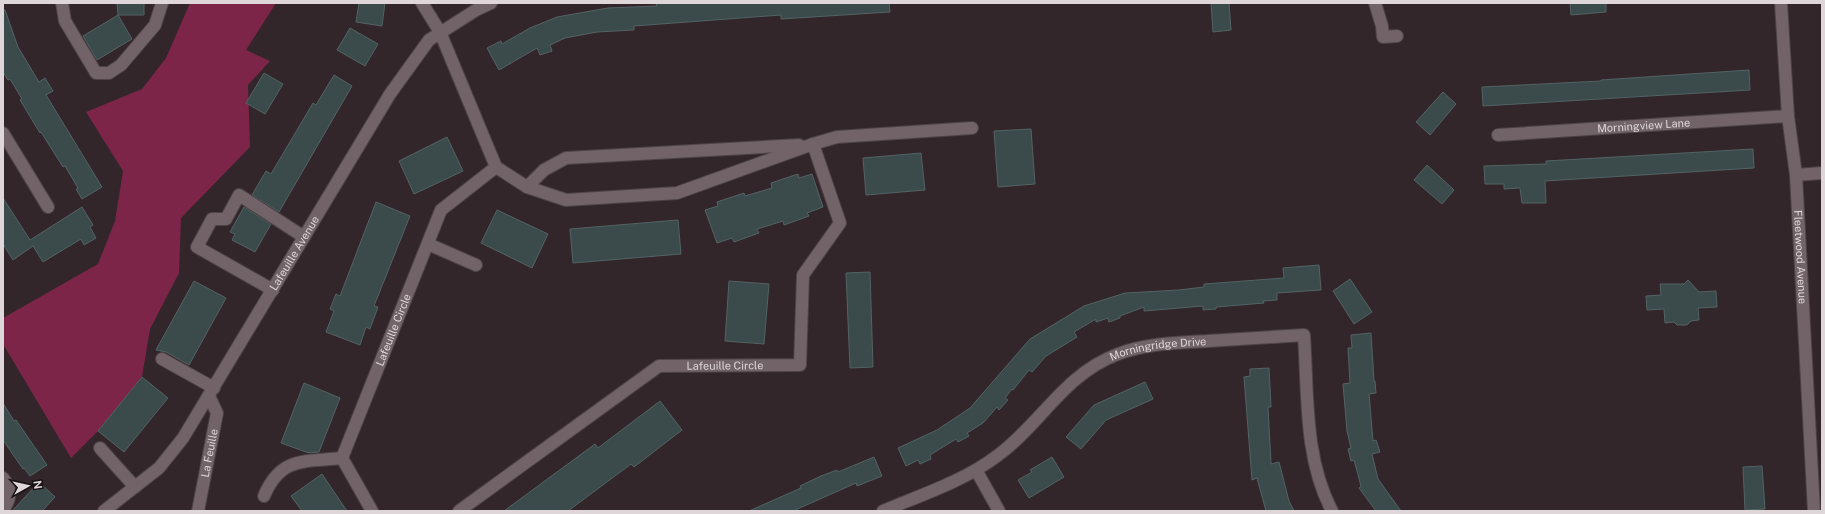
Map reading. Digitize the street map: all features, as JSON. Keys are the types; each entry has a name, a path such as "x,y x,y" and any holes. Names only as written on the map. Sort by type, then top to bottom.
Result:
{"street":[{"path":"62,3 65,21 96,73 109,73 121,65 155,25 162,3"},
{"path":"422,3 440,32 496,167 527,188 566,200 677,193 813,144 837,137 972,128"},
{"name":"Lafeuille Avenue","path":"104,511 159,468 184,438 390,94 430,40 440,32 491,3"},
{"path":"1375,3 1382,26 1383,37 1397,36"},
{"name":"Fleetwood Avenue","path":"1781,3 1788,116 1796,175 1814,511"},
{"name":"Morningview Lane","path":"1498,135 1788,116"},
{"path":"3,133 48,207"},
{"path":"527,188 544,170 566,158 813,144"},
{"name":"Lafeuille Circle","path":"459,511 659,366 800,365 802,275 840,223 813,144"},
{"name":"Lafeuille Circle","path":"342,458 441,210 496,167"},
{"path":"1796,175 1822,173"},
{"path":"273,290 197,247 212,219 226,219 239,195 304,237"},
{"path":"428,244 476,264"},
{"name":"Morningridge Drive","path":"883,511 976,470 997,456 1017,439 1064,388 1080,374 1118,354 1160,344 1304,335 1311,452 1317,478 1332,511"},
{"path":"162,359 212,392"},
{"name":"La Feuille","path":"198,511 217,413 212,392"},
{"path":"100,448 135,487"},
{"path":"264,496 277,474 289,465 297,462 342,458 372,511"},
{"path":"976,470 999,511"},
{"path":"3,478 9,486 10,501 3,510"}],"shaded area":[{"path":"190,3 276,3 246,50 270,61 248,85 250,147 181,218 179,273 150,329 142,377 98,431 71,458 3,344 3,318 98,264 115,221 123,171 86,112 142,89 166,58"}],"building":[{"path":"117,3 144,3 144,15 118,15"},
{"path":"359,3 385,3 382,26 356,22"},
{"path":"656,3 889,3 890,12 781,19 781,15 634,26 634,30 597,32 565,38 550,45 552,51 540,55 537,48 499,70 487,48 501,41 502,44 530,28 557,17 608,8 657,6"},
{"path":"1211,3 1229,3 1231,30 1213,32"},
{"path":"1570,3 1606,3 1606,12 1571,15"},
{"path":"3,10 5,10 18,47 39,82 45,78 53,91 46,95 102,187 82,199 76,189 78,188 65,166 63,167 41,132 40,133 20,100 22,99 10,79 8,80 3,72"},
{"path":"118,15 132,39 97,60 83,36"},
{"path":"350,28 378,44 365,66 337,50"},
{"path":"1749,70 1750,90 1483,106 1482,87 1601,81"},
{"path":"264,73 283,84 265,114 246,103"},
{"path":"334,75 352,86 279,212 252,195 266,171 271,174 313,103 316,105"},
{"path":"1443,92 1456,104 1430,135 1416,122"},
{"path":"1031,129 1035,184 998,187 994,131"},
{"path":"447,137 463,171 414,194 399,161"},
{"path":"1753,149 1754,168 1545,181 1546,203 1522,203 1520,188 1504,189 1504,184 1485,184 1484,166 1546,164 1546,161"},
{"path":"921,153 925,190 866,195 863,158"},
{"path":"1427,165 1454,190 1442,204 1414,180"},
{"path":"798,174 799,178 812,174 823,207 807,213 809,216 784,225 783,221 757,229 759,233 734,242 732,238 717,243 705,210 718,206 717,202 744,193 745,196 772,188 771,183"},
{"path":"3,198 30,240 82,207 93,225 90,227 96,238 84,245 81,239 43,262 33,246 13,260 3,244"},
{"path":"376,202 410,216 374,306 378,307 370,329 366,327 360,345 326,332 334,311 330,309 336,294 340,296"},
{"path":"244,207 271,224 255,252 232,240 235,234 230,232"},
{"path":"497,210 548,234 532,268 481,243"},
{"path":"678,220 681,254 573,263 570,229"},
{"path":"1319,265 1321,290 1277,293 1277,300 1263,301 1264,303 1216,307 1216,309 1203,310 1203,306 1144,311 1144,307 1109,322 1108,318 1096,322 1096,319 1074,332 1077,337 1046,356 1032,372 1029,370 1005,398 1008,400 999,410 997,407 983,423 967,433 969,436 958,442 956,439 930,455 931,459 920,464 918,460 906,466 898,448 937,430 970,408 1030,339 1084,306 1125,293 1179,290 1204,287 1204,284 1284,278 1283,268"},
{"path":"870,272 873,367 850,368 846,273"},
{"path":"1350,279 1372,312 1354,324 1333,291"},
{"path":"1688,280 1699,292 1716,291 1717,307 1698,308 1699,320 1691,321 1687,325 1677,325 1674,322 1665,323 1664,309 1647,310 1646,296 1661,295 1660,284 1684,284"},
{"path":"194,281 226,298 189,365 166,352 156,350"},
{"path":"729,281 769,284 764,344 725,341"},
{"path":"1371,333 1376,393 1369,394 1373,441 1376,440 1380,452 1372,454 1378,479 1401,511 1376,511 1359,488 1361,486 1354,460 1351,461 1348,449 1351,448 1347,431 1343,384 1350,383 1348,348 1352,348 1351,335"},
{"path":"1269,368 1271,407 1268,407 1271,464 1279,462 1289,501 1294,511 1266,511 1257,478 1252,480 1244,377 1250,376 1250,369"},
{"path":"142,377 168,398 124,452 98,431"},
{"path":"1145,382 1153,399 1106,420 1081,449 1066,437 1094,405"},
{"path":"304,383 340,398 319,452 309,453 281,443"},
{"path":"660,401 682,430 634,467 631,464 568,511 504,511 595,444 598,448"},
{"path":"3,403 14,421 16,420 47,465 30,476 24,468 23,469 3,440"},
{"path":"874,457 882,476 857,486 856,483 793,511 749,511 801,488 800,486 821,476 837,470 838,472"},
{"path":"1052,457 1064,477 1029,498 1018,480 1032,472 1030,470"},
{"path":"1762,466 1765,509 1745,510 1743,467"},
{"path":"322,474 347,511 302,511 291,496"},
{"path":"39,482 55,497 42,511 12,511"}]}
